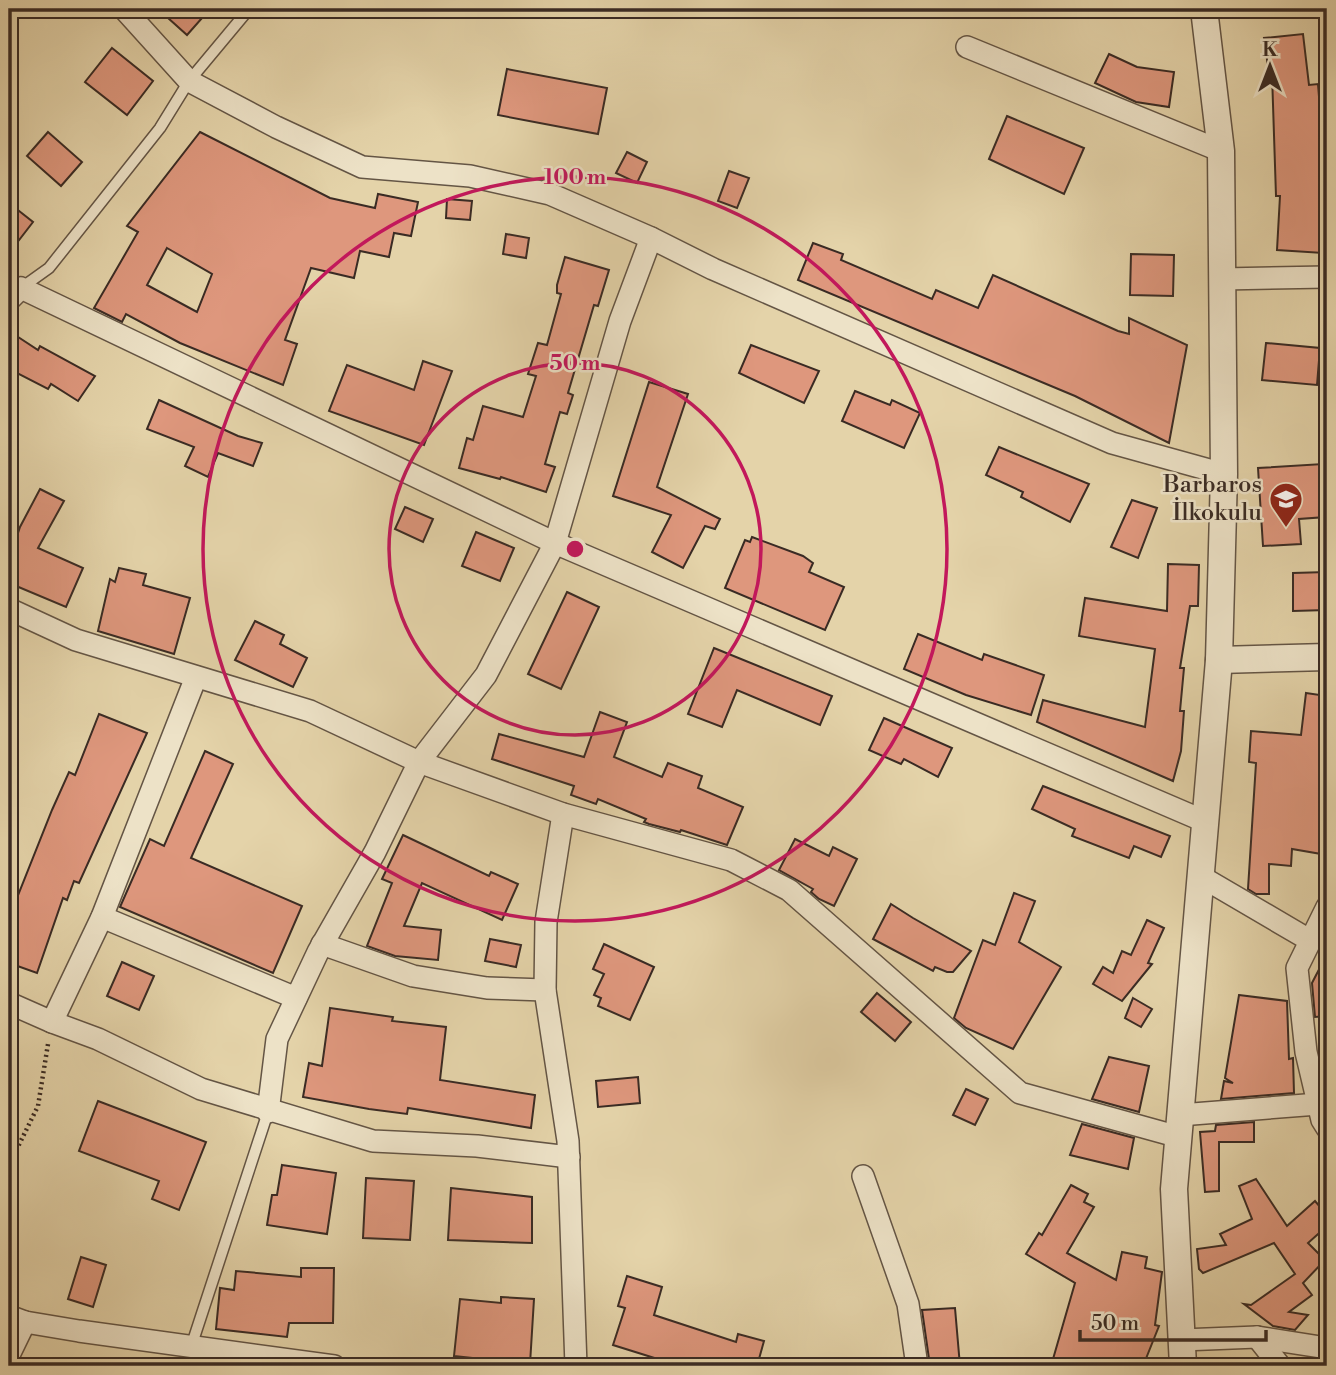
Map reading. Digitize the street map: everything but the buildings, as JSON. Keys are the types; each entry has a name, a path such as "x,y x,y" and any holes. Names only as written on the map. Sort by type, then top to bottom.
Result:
{"street":[{"path":"124,9 189,81 276,127 362,167 470,176 550,194 651,238 713,270 1112,443 1224,474"},
{"path":"1183,1366 1174,1189 1219,660 1224,474 1221,151 1204,9"},
{"path":"967,47 1221,151"},
{"path":"268,1112 277,1039 322,944 375,852 419,762 486,675 555,543 620,321 651,238"},
{"path":"1222,279 1327,277"},
{"path":"15,294 555,543 1204,821"},
{"path":"9,609 76,640 310,711 419,762 563,814 731,860 789,890 1020,1093 1180,1126 1318,1104"},
{"path":"1219,660 1327,657"},
{"path":"52,1022 102,918 196,677"},
{"path":"563,814 547,922 545,990 569,1157 576,1366"},
{"path":"1200,876 1311,941"},
{"path":"1327,907 1297,968 1306,1052 1318,1104 1327,1128"},
{"path":"102,918 296,998"},
{"path":"322,944 414,976 487,988 545,990"},
{"path":"9,1003 98,1039 201,1089 268,1112 373,1141 477,1146 569,1157"},
{"path":"863,1177 908,1304 917,1366"},
{"path":"9,1355 17,1319 191,1347 334,1366"},
{"path":"1182,1340 1257,1337 1327,1348"},
{"path":"1257,1337 1280,1366"},
{"path":"180,1366 191,1347"}],"lane":[{"path":"15,294 49,268 160,128 189,81 249,9"},
{"path":"191,1347 268,1112"}],"path":[{"path":"9,1165 38,1106 52,1022"}],"place":[{"name":"Barbaros İlkokulu","path":"1286,529"}]}
